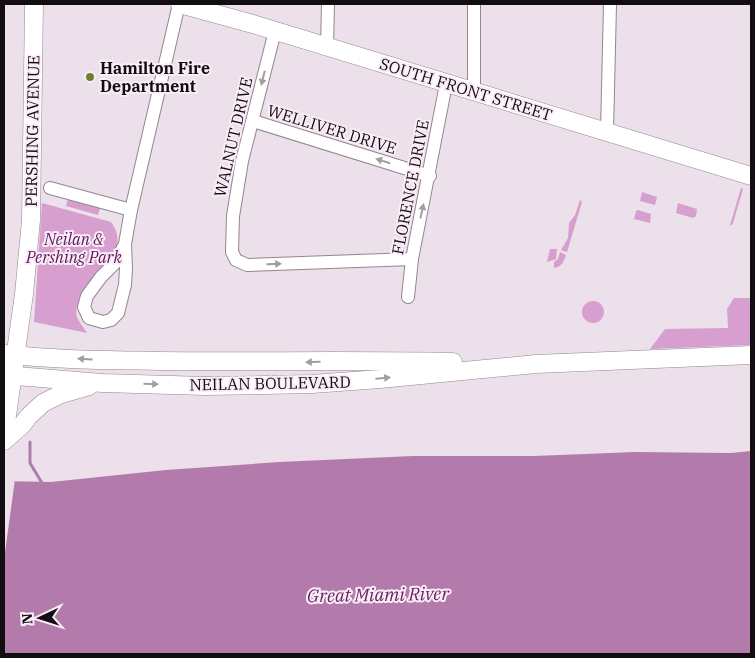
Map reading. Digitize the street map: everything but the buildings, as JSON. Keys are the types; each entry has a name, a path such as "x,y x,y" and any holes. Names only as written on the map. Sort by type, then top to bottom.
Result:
{"street":[{"name":"PERSHING AVENUE","path":"8,429 9,354 28,262 31,220 34,4"},
{"name":"SOUTH FRONT STREET","path":"179,4 275,31 751,176"},
{"path":"124,244 125,285 118,313 111,320 103,322 88,318 84,307 87,296 115,263 124,244 179,4"},
{"path":"327,47 328,4"},
{"path":"474,4 474,91"},
{"path":"607,132 610,4"},
{"name":"WALNUT DRIVE","path":"275,31 242,161 233,216 232,252 236,260 247,265 412,259"},
{"name":"FLORENCE DRIVE","path":"408,297 412,259 430,176 446,84"},
{"name":"WELLIVER DRIVE","path":"253,121 430,176"},
{"path":"50,188 131,210"},
{"name":"NEILAN BOULEVARD","path":"9,354 110,360 270,363 395,361 536,364"},
{"name":"NEILAN BOULEVARD","path":"8,375 102,383 206,386 312,384 536,364 751,355"},
{"path":"8,429 52,398 102,383"}],"green space":[{"path":"71,188 103,198 98,215 66,206"},
{"path":"741,188 743,189 733,223 730,225"},
{"path":"642,192 657,197 655,205 640,201"},
{"path":"580,200 582,202 567,252 561,250 568,238 569,223 575,215"},
{"name":"Neilan & Pershing Park","path":"42,203 111,222 117,236 116,249 110,261 83,294 77,306 77,317 87,333 34,322"},
{"path":"678,203 697,209 696,216 693,218 676,213"},
{"path":"638,210 651,214 650,223 634,219"},
{"path":"550,249 557,249 556,259 547,262"},
{"path":"560,252 566,255 561,265 554,268 554,262 558,259"},
{"path":"734,298 751,298 751,345 650,349 665,329 728,328 727,309"},
{"path":"593,301 601,304 604,312 601,320 593,323 585,320 582,312 585,304"}],"water":[{"name":"Great Miami River","path":"751,451 751,654 4,654 4,481 51,482 166,470 279,462 413,456 534,456 635,452 731,453"}],"pier":[{"path":"4,479 15,479 4,560"}],"waterway":[{"path":"30,442 30,463 42,483"}],"place":[{"name":"Hamilton Fire Department","path":"90,77"}]}
